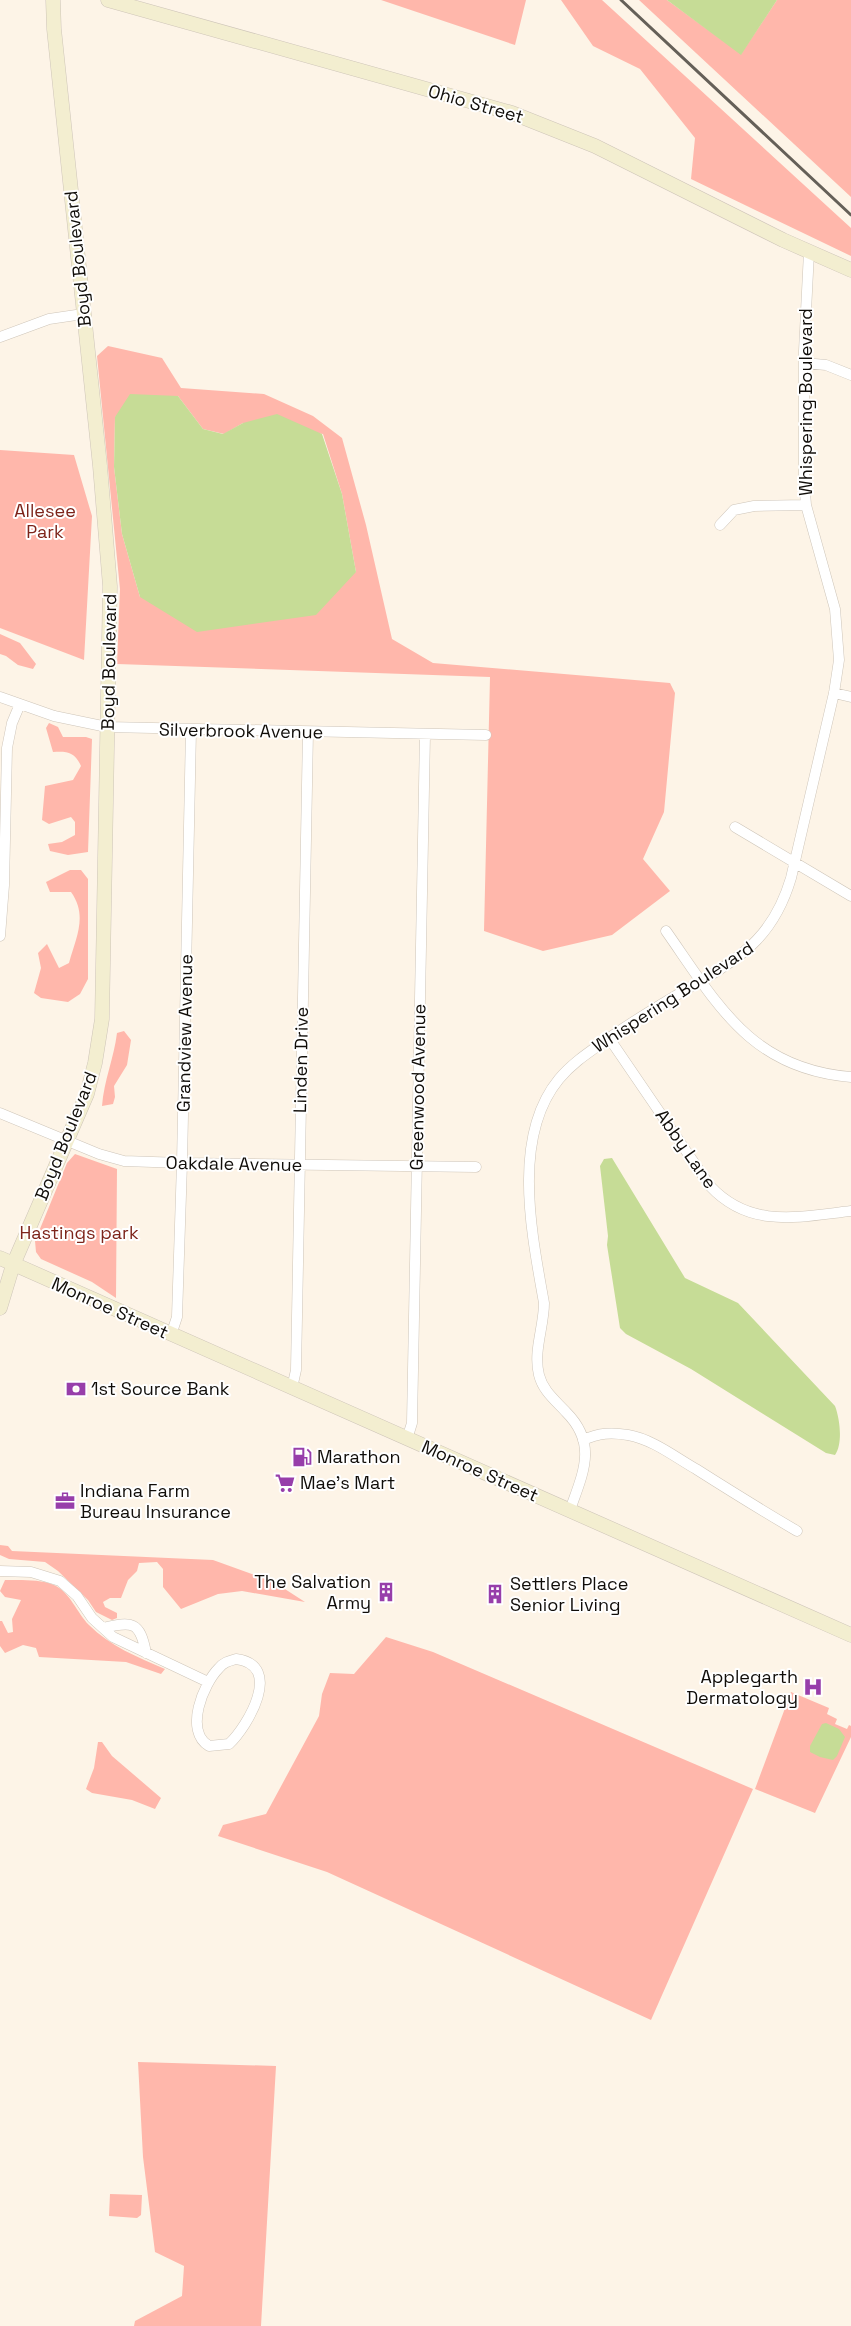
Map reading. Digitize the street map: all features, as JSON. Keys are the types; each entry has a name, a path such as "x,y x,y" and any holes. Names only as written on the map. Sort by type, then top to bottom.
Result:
{"street":[{"name":"Boyd Boulevard","path":"0,1308 14,1265 87,1094 95,1063 102,1019 110,586 52,0"},
{"name":"Ohio Street","path":"108,0 512,113 595,146 825,260 851,270"},
{"name":"Whispering Boulevard","path":"570,1510 580,1483 586,1456 582,1432 573,1419 544,1387 537,1364 544,1318 544,1303 529,1214 530,1154 535,1128 552,1088 575,1062 646,1012 701,981 745,953 763,935 784,900 809,807 834,693 839,660 835,609 806,505 803,462 804,363 809,252"},
{"path":"0,337 49,319 83,314"},
{"path":"804,363 826,365 851,375"},
{"path":"720,525 734,510 754,506 806,505"},
{"path":"834,693 851,696"},
{"name":"Silverbrook Avenue","path":"0,696 54,716 107,727 486,735"},
{"path":"0,936 4,885 6,748 12,723 20,704"},
{"name":"Grandview Avenue","path":"171,1335 177,1318 191,730"},
{"name":"Linden Drive","path":"292,1388 296,1370 308,732"},
{"name":"Greenwood Avenue","path":"407,1439 412,1423 425,734"},
{"path":"735,827 851,896"},
{"path":"666,931 701,981 739,1029 759,1045 796,1066 851,1077"},
{"name":"Abby Lane","path":"609,1038 705,1179 721,1198 734,1207 759,1216 785,1218 851,1212"},
{"name":"Oakdale Avenue","path":"0,1113 99,1154 124,1160 182,1163 476,1167"},
{"name":"Monroe Street","path":"0,1258 851,1634"},
{"path":"583,1440 599,1433 630,1435 668,1452 797,1531"},
{"path":"0,1571 31,1572 60,1581 77,1596 92,1618 113,1637 208,1682"},
{"path":"103,1628 128,1623 137,1627 143,1636 146,1652"},
{"path":"236,1659 249,1662 258,1671 260,1686 256,1702 238,1734 229,1744 219,1747 209,1746 200,1739 196,1728 208,1682 219,1667 227,1661 236,1659"}],"green space":[{"path":"381,0 526,0 515,45"},
{"path":"561,0 602,0 851,228 851,256 691,179 695,138 640,69 593,46"},
{"path":"639,0 667,0 741,54 777,0 851,0 851,197"},
{"path":"108,346 162,358 181,388 264,394 313,416 342,438 366,525 392,639 433,663 670,683 675,693 664,812 643,859 670,891 612,935 543,951 484,931 490,677 117,664 120,589 97,356","holes":["178,396 203,429 224,434 243,423 323,434 342,494 356,572 140,597 122,534 114,467 115,417"]},
{"name":"Allesee Park","path":"0,450 74,455 92,516 84,660 0,628"},
{"path":"0,634 20,643 36,664 33,669 18,665 0,654"},
{"path":"49,723 58,727 63,737 86,737 92,739 88,852 68,855 50,851 48,844 62,842 75,835 75,822 71,817 49,824 42,820 45,786 73,780 81,766 79,761 70,753 53,752 46,728"},
{"path":"70,870 81,870 88,879 88,979 80,994 68,1002 41,998 34,993 41,968 38,953 47,944 59,968 69,963 75,944 80,918 76,901 71,892 50,892 46,882"},
{"path":"124,1031 131,1040 127,1065 114,1086 115,1097 113,1104 102,1106 117,1033"},
{"name":"Hastings park","path":"75,1154 117,1169 116,1298 92,1282 41,1259 36,1252 35,1241 67,1163"},
{"path":"0,1545 8,1546 12,1551 213,1560 274,1582 305,1602 242,1591 218,1594 181,1609 163,1587 163,1569 157,1562 139,1563 137,1571 128,1580 121,1598 110,1598 103,1602 105,1607 117,1613 117,1618 112,1620 96,1612 88,1600 58,1571 45,1562 9,1559 0,1555"},
{"path":"5,1580 36,1581 60,1588 89,1625 106,1639 134,1655 165,1669 161,1674 126,1662 39,1657 36,1648 23,1645 5,1653 0,1646 0,1621 2,1621 8,1633 13,1632 12,1619 21,1600 5,1597 0,1591"},
{"path":"386,1637 433,1652 753,1789 651,2020 327,1872 218,1836 223,1825 266,1814 319,1716 322,1694 330,1673 354,1674"},
{"path":"791,1692 829,1708 827,1714 837,1719 835,1724 847,1729 849,1725 851,1726 851,1737 815,1813 755,1789"},
{"path":"98,1742 102,1742 112,1756 161,1798 155,1809 132,1800 92,1793 86,1789 94,1768"},
{"path":"138,2062 276,2066 261,2326 134,2326 135,2321 182,2296 184,2266 155,2252 143,2157"},
{"path":"110,2194 142,2195 141,2215 137,2218 109,2216"}],"shaded area":[{"path":"667,0 777,0 741,55"},
{"path":"130,394 178,396 203,429 223,434 243,423 277,414 322,434 342,494 356,572 316,615 197,632 140,597 122,534 114,467 115,417"},
{"path":"612,1158 685,1278 738,1303 835,1406 840,1431 838,1450 835,1455 826,1453 691,1369 626,1334 620,1328 607,1245 608,1236 600,1166 604,1159"},
{"path":"826,1723 839,1729 845,1737 837,1756 833,1760 810,1752 810,1746 822,1724"}],"railway":[{"path":"621,0 851,215"}],"place":[{"name":"1st Source Bank","path":"76,1389"},
{"name":"Marathon","path":"302,1457"},
{"name":"Mae's Mart","path":"285,1483"},
{"name":"Indiana Farm Bureau Insurance","path":"65,1501"},
{"name":"The Salvation Army","path":"386,1592"},
{"name":"Settlers Place Senior Living","path":"495,1594"},
{"name":"Applegarth Dermatology","path":"813,1687"}]}
